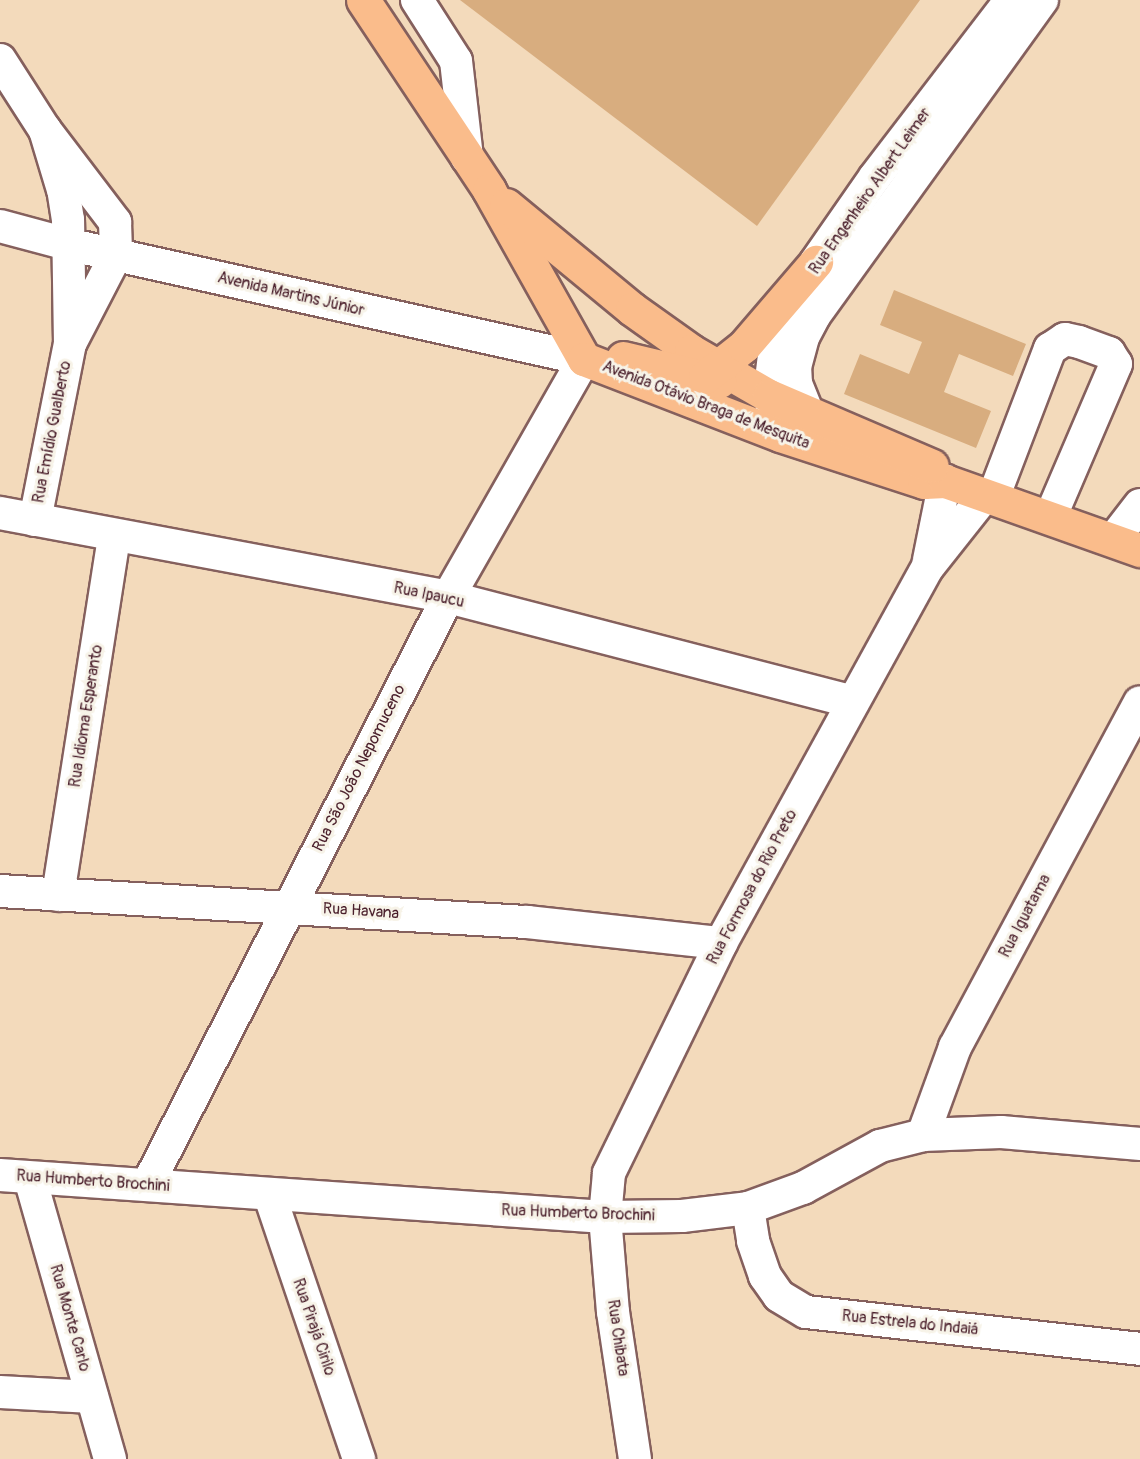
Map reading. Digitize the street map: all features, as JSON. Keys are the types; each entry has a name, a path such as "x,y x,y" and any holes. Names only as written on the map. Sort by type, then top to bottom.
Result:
{"main road":[{"name":"Avenida Otávio Braga de Mesquita","path":"363,0 489,190 584,359 780,435 924,482 945,481 1126,545"},
{"name":"Avenida Otávio Braga de Mesquita","path":"489,190 712,372 930,465 945,481"},
{"path":"584,359 634,359 712,372 744,346 816,262"}],"street":[{"path":"417,0 456,61 466,157"},
{"name":"Rua Engenheiro Albert Leimer","path":"780,435 769,396 783,323 816,262 888,162 1011,0"},
{"name":"Rua Engenheiro Albert Leimer","path":"807,411 796,384 803,336 849,264 1042,0"},
{"name":"Rua Emídio Gualberto","path":"0,60 45,130 115,222 116,255 70,344"},
{"name":"Rua Emídio Gualberto","path":"35,520 70,344 63,190 45,130"},
{"path":"888,162 917,174"},
{"name":"Avenida Martins Júnior","path":"0,226 67,244 584,359"},
{"name":"Rua Formosa do Rio Preto","path":"605,1217 609,1173 721,943 928,567 989,496 1050,349 1065,339 1109,353 1116,363 1050,518"},
{"name":"Rua São João Nepomuceno","path":"148,1184 288,906 448,597 584,359"},
{"name":"Rua Formosa do Rio Preto","path":"928,567 945,481"},
{"path":"1126,545 1140,505"},
{"name":"Rua Ipaucu","path":"0,513 448,597 853,702"},
{"name":"Rua Idioma Esperanto","path":"58,896 114,536"},
{"name":"Rua Iguatama","path":"923,1135 955,1047 1140,702"},
{"name":"Rua Havana","path":"0,891 58,896 288,906 527,922 721,943"},
{"name":"Rua Humberto Brochini","path":"15,1176 148,1184 270,1196 605,1217 682,1216 748,1208 803,1188 880,1146 923,1135 1001,1132 1140,1144"},
{"name":"Rua Monte Carlo","path":"15,1176 92,1397 110,1459"},
{"name":"Rua Pirajá Cirilo","path":"270,1196 359,1459"},
{"name":"Rua Estrela do Indaiá","path":"748,1208 753,1241 765,1276 779,1296 806,1312 1140,1349"},
{"name":"Rua Chibata","path":"605,1217 614,1312 635,1459"},
{"path":"0,1392 92,1397"}],"building":[{"path":"460,0 920,0 757,226"},
{"path":"894,290 1026,344 1013,376 959,354 944,392 991,411 976,448 844,394 860,354 909,374 922,342 880,325"}]}
